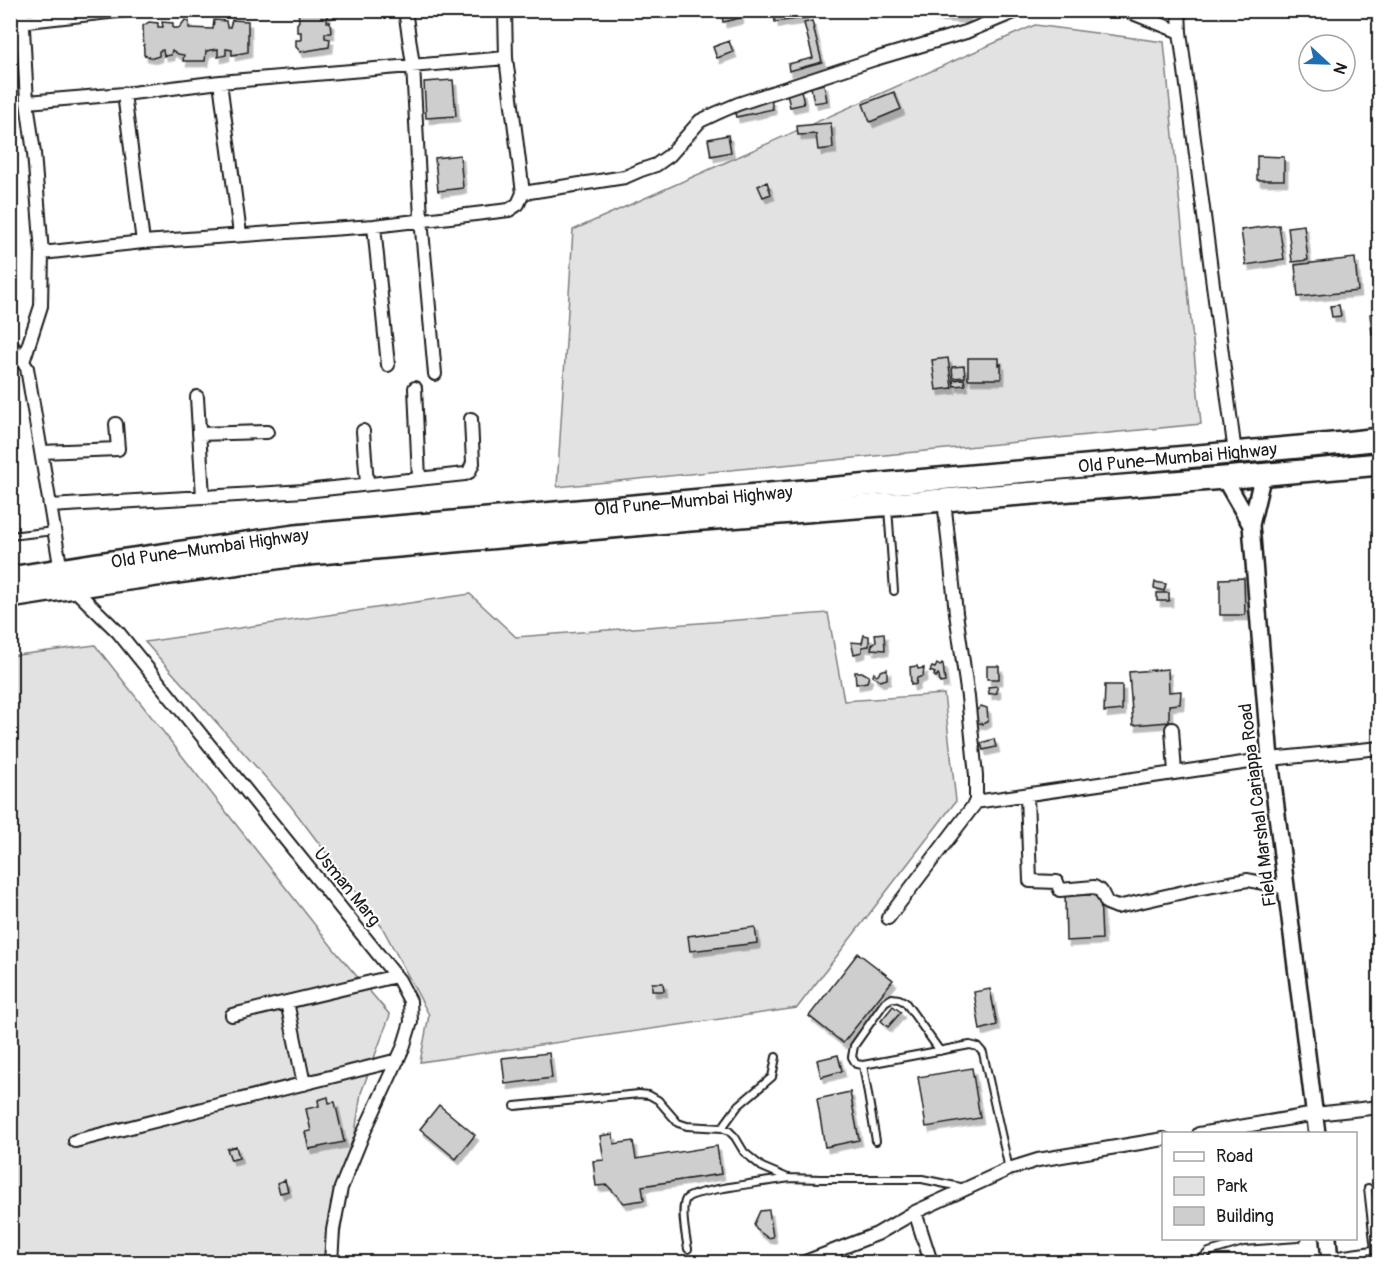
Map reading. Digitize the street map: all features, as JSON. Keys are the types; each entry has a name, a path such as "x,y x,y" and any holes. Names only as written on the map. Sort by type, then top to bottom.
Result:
{"highway":[{"name":"Old Pune–Mumbai Highway","path":"10,597 67,579 97,564 296,536 1380,439"},
{"name":"Old Pune–Mumbai Highway","path":"10,578 100,582 297,555 690,520 1380,464"}],"street":[{"path":"23,362 41,306 42,253 34,153 18,18 127,10"},
{"path":"405,10 413,65 421,219 435,374"},
{"path":"42,253 142,242 374,225 508,210 518,204 523,193 506,58 505,10"},
{"path":"1125,10 1180,32"},
{"path":"1179,10 1235,453"},
{"path":"523,193 625,177 656,165 670,155 700,121 717,113 738,104 966,32 1012,11"},
{"path":"27,102 124,94 220,82 506,58"},
{"path":"220,82 240,234"},
{"path":"124,94 142,242"},
{"path":"374,225 388,365"},
{"path":"10,343 27,368 54,531 67,579"},
{"path":"415,388 419,479"},
{"path":"197,397 203,497"},
{"path":"50,506 305,491 465,474 469,472 473,464 471,419"},
{"path":"41,452 118,449 116,423"},
{"path":"363,431 367,484"},
{"path":"199,434 267,432"},
{"path":"1251,525 1263,474"},
{"name":"Field Marshal Cariappa Road","path":"1224,478 1251,525 1270,759 1317,1132"},
{"path":"888,918 976,800 969,697 956,613 944,500"},
{"name":"Usman Marg","path":"67,579 118,632 396,976 410,1001 411,1022 403,1048 341,1188 333,1230 331,1263"},
{"path":"1172,729 1175,773"},
{"path":"975,802 1270,759 1380,748"},
{"path":"1027,795 1030,881 1057,882 1060,890 1094,887 1101,891 1107,903 1117,907 1248,880 1286,888"},
{"path":"232,1015 396,976"},
{"path":"287,1002 304,1084"},
{"path":"75,1141 398,1060"},
{"path":"1211,1132 1315,1114 1380,1107"},
{"path":"805,1263 877,1234 915,1212 1009,1169 1038,1160 1162,1139"},
{"path":"915,1212 932,1263"},
{"path":"1328,1240 1330,1259"}],"lane":[{"path":"888,504 894,591"},
{"path":"10,536 54,531"},
{"path":"940,1051 905,1002 892,998 885,1002 854,1046 852,1057 856,1064 863,1065 940,1051 970,1045 978,1047 983,1053 1009,1169"},
{"path":"722,1128 738,1106 772,1077 776,1057"},
{"path":"863,1065 876,1141"},
{"path":"515,1106 639,1094 649,1095 658,1100 678,1123 687,1126 722,1128 729,1131 744,1152 762,1167 788,1178 922,1179 965,1188"},
{"path":"688,1249 683,1207 686,1198 691,1194 793,1178"},
{"path":"1330,1259 1377,1249 1368,1188"},
{"path":"1198,1263 1209,1252 1244,1242 1280,1240"}],"green space":[{"path":"1035,25 1164,42 1201,424 557,487 573,230"},
{"path":"470,594 516,637 828,613 844,701 944,694 956,801 797,1008 420,1062 429,1015 382,927 290,805 145,642"},
{"path":"95,645 337,953 390,1015 361,1093 336,1262 11,1262 10,656"}],"building":[{"path":"298,10 333,10 327,14 331,33 325,33 325,38 330,39 329,47 300,52 296,47 296,40 301,40 301,32 297,32"},
{"path":"721,10 739,10 740,18 723,22"},
{"path":"804,10 805,18 775,22 774,14"},
{"path":"930,10 967,10 967,18 930,15"},
{"path":"185,20 189,21 189,28 213,29 214,20 226,21 227,27 230,27 232,20 248,21 248,52 232,55 232,50 226,49 226,55 218,57 218,49 206,51 205,61 183,61 184,55 172,50 171,55 164,56 163,50 159,51 159,56 153,58 144,55 143,26 149,22 158,23 158,27 163,27 162,22 173,23 173,28 179,28"},
{"path":"812,21 822,62 789,71 788,64 813,58 804,23"},
{"path":"729,41 733,52 717,58 713,47"},
{"path":"453,80 456,116 426,118 424,82"},
{"path":"824,84 827,101 814,103 811,87"},
{"path":"801,90 804,104 790,107 787,94"},
{"path":"894,92 901,109 870,122 863,104"},
{"path":"771,100 773,109 736,117 734,108"},
{"path":"831,123 833,148 818,150 816,134 798,135 797,126"},
{"path":"728,135 731,152 711,156 708,139"},
{"path":"460,155 463,188 438,191 435,158"},
{"path":"1257,156 1284,157 1284,180 1257,180"},
{"path":"767,182 771,194 763,197 758,186"},
{"path":"1279,225 1284,259 1246,265 1241,230"},
{"path":"1304,225 1308,260 1292,262 1288,227"},
{"path":"1355,258 1358,291 1298,297 1295,265"},
{"path":"1339,305 1341,316 1332,317 1330,306"},
{"path":"1380,313 1380,333 1372,334 1370,314"},
{"path":"948,358 952,388 936,390 932,360"},
{"path":"968,358 999,358 1001,379 968,379"},
{"path":"964,366 965,377 953,378 952,367"},
{"path":"964,379 965,385 954,386 953,380"},
{"path":"1244,578 1245,615 1220,615 1220,579"},
{"path":"1155,582 1166,584 1164,591 1154,588"},
{"path":"1157,593 1169,593 1169,601 1157,601"},
{"path":"884,633 885,650 871,649 876,641 875,634"},
{"path":"864,635 869,636 869,646 862,647 862,652 854,654 851,642 862,643"},
{"path":"942,663 945,682 940,683 939,675 936,677 935,673 930,671 932,667 935,668 937,664 940,666"},
{"path":"917,666 918,669 924,668 923,676 917,678 916,684 911,685 910,667"},
{"path":"987,666 999,666 999,679 987,679"},
{"path":"887,669 887,679 880,681 873,676 874,673 876,675"},
{"path":"1168,669 1169,692 1181,691 1180,704 1169,705 1169,722 1133,725 1129,672"},
{"path":"855,672 862,672 869,676 867,682 856,684"},
{"path":"1105,685 1122,685 1122,710 1104,712"},
{"path":"997,686 997,693 989,694 988,687"},
{"path":"981,706 987,708 988,721 983,724 976,722 976,711"},
{"path":"994,739 996,747 983,750 981,743"},
{"path":"1065,895 1100,895 1102,939 1066,941"},
{"path":"755,927 757,943 690,951 688,936"},
{"path":"858,953 893,980 843,1043 809,1016"},
{"path":"652,983 663,983 664,991 652,991"},
{"path":"990,989 997,1025 980,1030 974,992"},
{"path":"893,1006 901,1012 888,1027 881,1021"},
{"path":"549,1053 552,1078 505,1084 502,1058"},
{"path":"838,1055 842,1071 821,1077 817,1060"},
{"path":"972,1068 980,1118 926,1127 918,1077"},
{"path":"850,1092 859,1140 825,1147 817,1099"},
{"path":"328,1097 329,1103 335,1102 344,1142 309,1149 305,1132 311,1131 306,1109 319,1106 318,1100"},
{"path":"439,1105 475,1135 456,1159 420,1129"},
{"path":"613,1134 614,1144 633,1141 636,1159 717,1146 721,1174 642,1186 644,1200 624,1203 607,1185 596,1186 593,1161 604,1160 600,1136"},
{"path":"236,1146 239,1158 231,1160 227,1149"},
{"path":"285,1180 288,1191 280,1193 277,1183"},
{"path":"769,1210 773,1237 768,1238 756,1229 754,1224 760,1211"}]}
